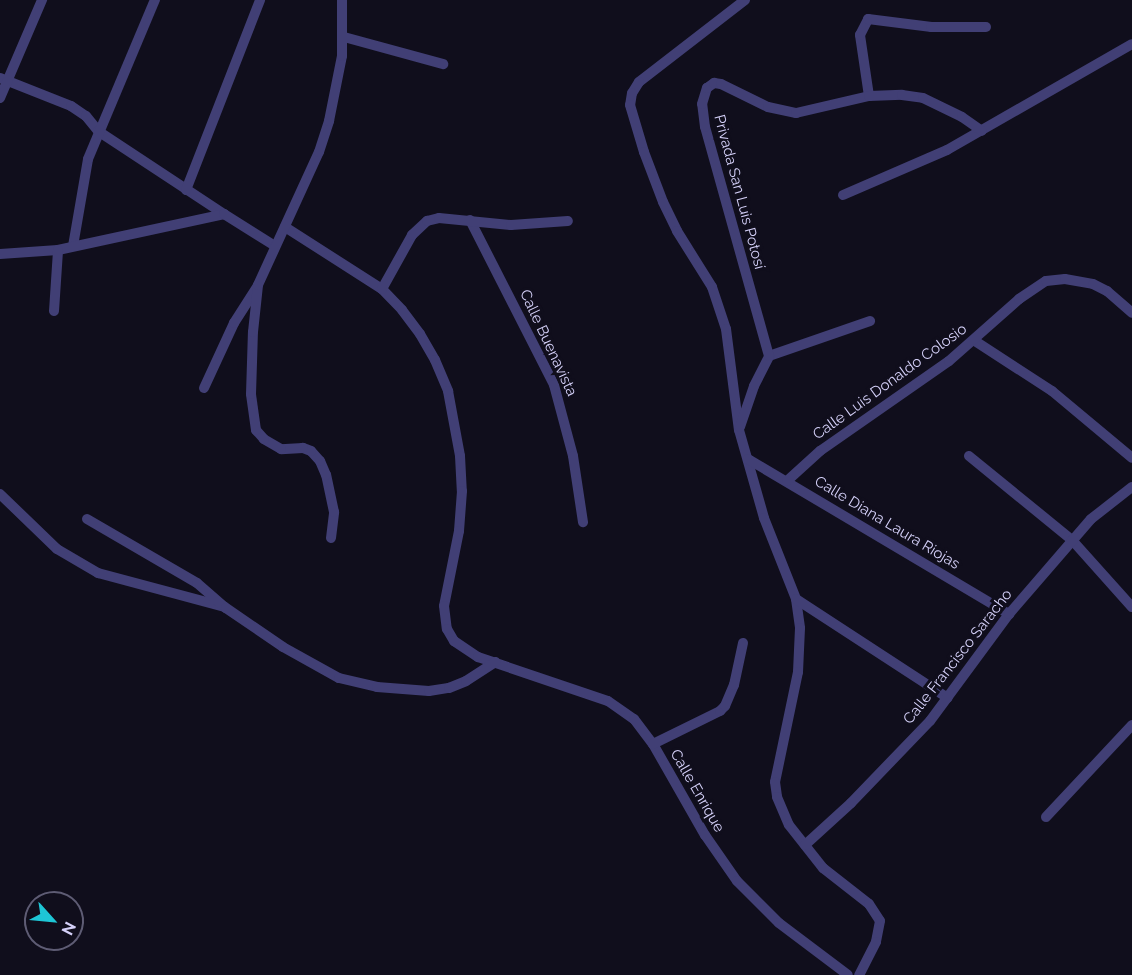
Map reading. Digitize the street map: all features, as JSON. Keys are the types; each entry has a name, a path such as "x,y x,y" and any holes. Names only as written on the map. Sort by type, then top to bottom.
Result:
{"street":[{"path":"0,98 4,79 42,0"},
{"path":"73,246 85,173 98,131 155,0"},
{"path":"186,190 260,0"},
{"path":"204,388 234,323 258,285 319,152 338,86 344,37 342,0"},
{"path":"741,1 639,82 632,93 630,105 644,152 677,231 712,287 726,329 739,430 764,518 796,599 800,628 799,662 775,782 781,811 805,845 837,881 869,904 880,921 876,942 859,975"},
{"path":"868,96 860,36 868,19 931,27 986,27"},
{"path":"344,37 443,64"},
{"path":"843,195 947,150 1132,44"},
{"path":"4,79 71,106 86,116 98,131 275,246"},
{"name":"Privada San Luis Potosí","path":"769,356 705,127 703,96 714,83 721,84 768,107 796,113 868,96 902,95 923,98 962,117 982,131"},
{"path":"0,254 58,250 224,214"},
{"path":"382,289 419,226 439,218 511,225 568,221"},
{"name":"Calle Buenavista","path":"471,220 554,385 573,456 583,522"},
{"name":"Calle Enrique","path":"285,227 382,289 402,310 435,360 448,391 456,421 462,491 459,531 444,606 447,628 454,641 465,649 495,662 608,701 634,719 653,744 710,843 737,881 772,916 848,975"},
{"path":"54,311 58,250"},
{"name":"Calle Luis Donaldo Colosio","path":"787,481 829,444 975,341 1019,299 1046,281 1077,281 1107,291 1132,313"},
{"path":"258,285 253,333 251,394 256,430 281,449 303,448 316,454 326,475 332,496 334,521 331,538"},
{"path":"739,430 754,386 769,356 870,321"},
{"path":"975,341 1052,391 1132,458"},
{"path":"969,456 1072,540 1132,607"},
{"name":"Calle Diana Laura Riojas","path":"748,459 1009,614"},
{"name":"Calle Francisco Saracho","path":"805,845 907,746 948,698 1009,614 1091,519 1132,487"},
{"path":"0,494 57,549 98,573 226,608"},
{"path":"87,519 197,583 226,608 321,669 359,684 408,690 449,688 466,681 495,662"},
{"path":"796,599 948,698"},
{"path":"653,744 720,711 734,685 743,643"},
{"path":"1046,817 1132,725"}]}
